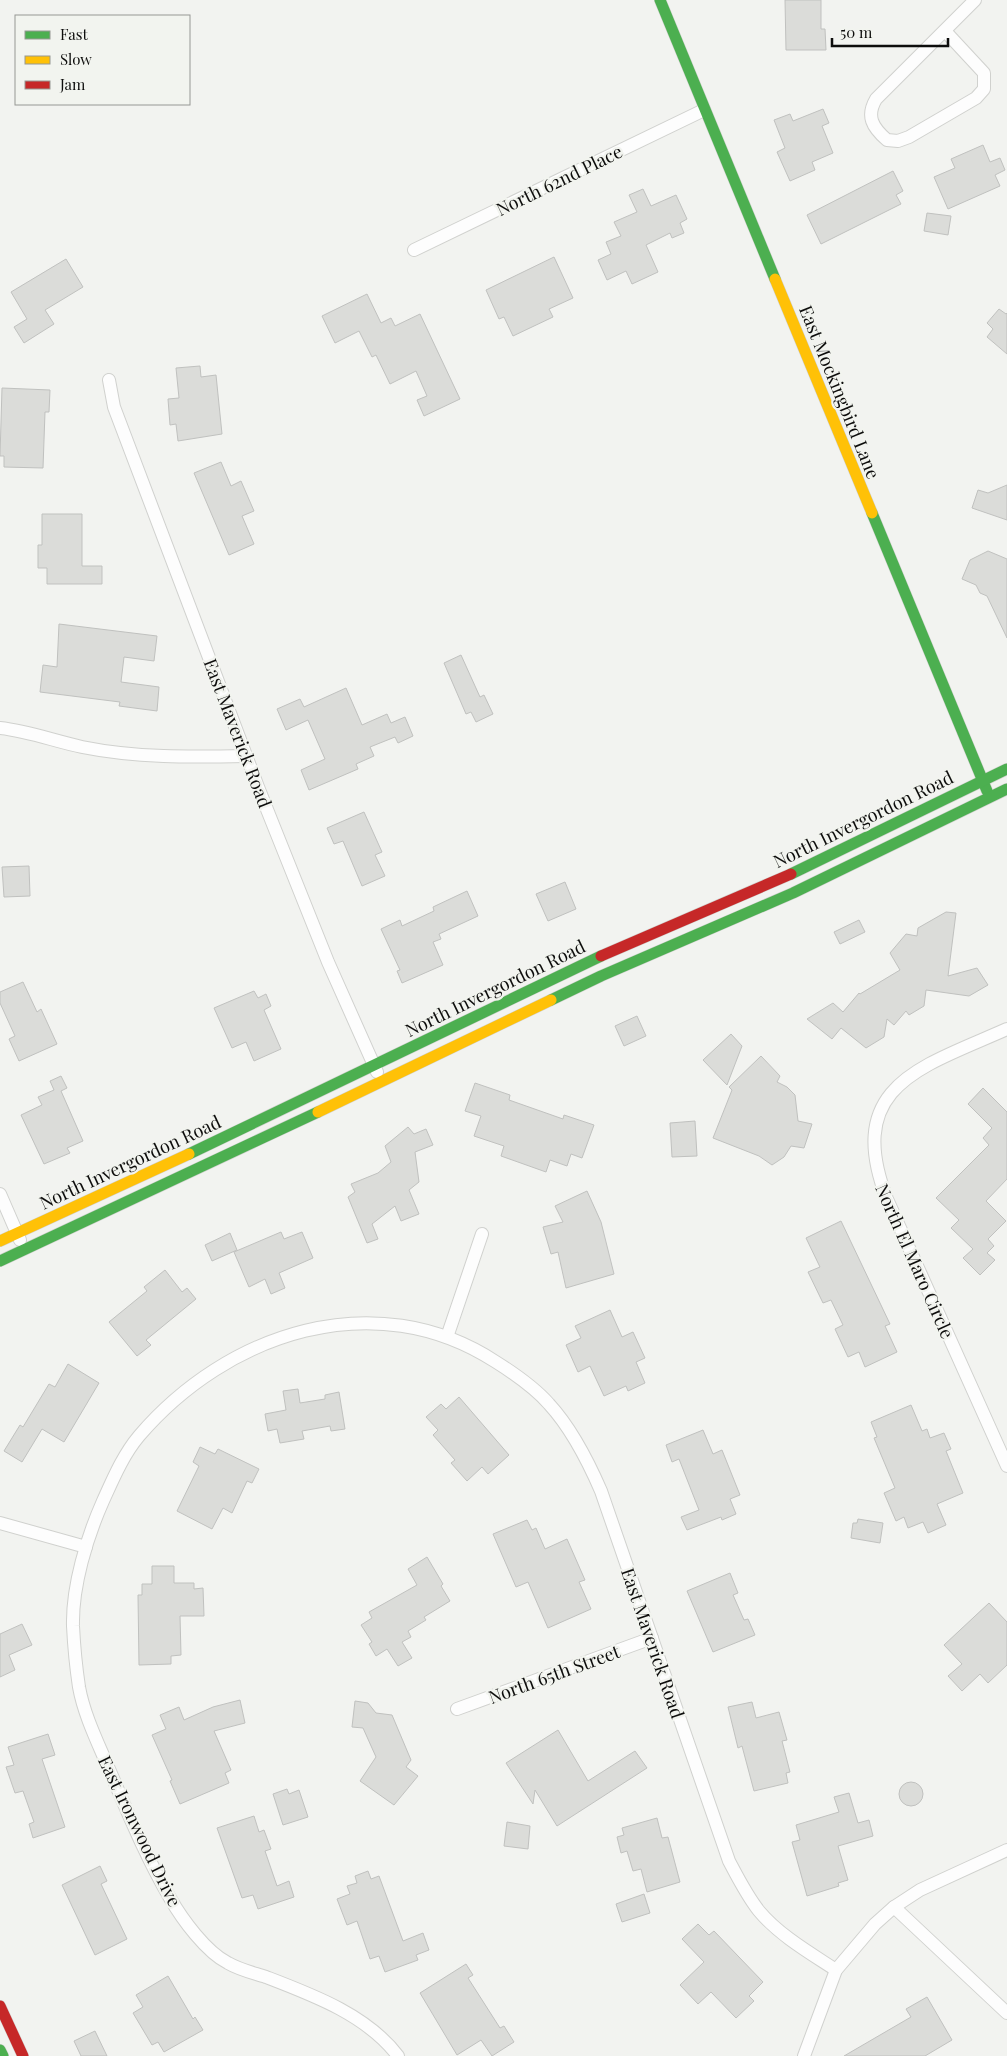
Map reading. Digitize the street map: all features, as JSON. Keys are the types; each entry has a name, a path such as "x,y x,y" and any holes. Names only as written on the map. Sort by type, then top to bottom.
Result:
{"street":[{"name":"East Mockingbird Lane","path":"660,0 989,797"},
{"path":"945,31 984,73 984,89 976,98 909,137 898,141 887,140 873,125 869,116 870,108 876,99 975,0"},
{"name":"North 62nd Place","path":"414,250 704,110"},
{"name":"East Maverick Road","path":"110,380 114,407 246,756 328,962 381,1080"},
{"path":"0,728 15,729 82,747 166,758 246,756"},
{"name":"North Invergordon Road","path":"0,1241 601,956 786,877 1007,769"},
{"name":"North Invergordon Road","path":"0,1261 191,1173 381,1080 602,976 793,893 1007,789"},
{"name":"North El Maro Circle","path":"1007,1029 932,1063 907,1077 886,1098 873,1138 876,1172 886,1200 1007,1466"},
{"path":"0,1194 24,1250"},
{"path":"447,1336 482,1234"},
{"name":"East Maverick Road","path":"86,1547 93,1524 116,1472 138,1438 197,1381 232,1358 267,1341 296,1332 335,1325 393,1325 447,1336 473,1348 510,1371 549,1404 565,1424 590,1466 601,1491 729,1861 742,1887 760,1912 779,1929 836,1970"},
{"path":"0,1523 86,1547"},
{"name":"East Ironwood Drive","path":"86,1547 73,1623 79,1689 92,1729 132,1823 172,1901 195,1934 226,1963 348,2012 387,2041 398,2056"},
{"name":"North 65th Street","path":"457,1709 652,1638"},
{"path":"804,2056 836,1970 875,1924 894,1907 920,1890 1007,1850"},
{"path":"894,1907 1007,2013"},
{"path":"0,2006 23,2056"},
{"path":"0,2050 3,2056"}],"building":[{"path":"785,0 821,0 821,29 825,29 826,50 786,50"},
{"path":"823,109 829,123 822,126 833,153 812,162 815,170 790,181 777,152 785,148 774,120 790,114 793,121"},
{"path":"983,145 990,162 1000,158 1005,170 995,175 1000,186 948,209 934,177 955,168 951,159"},
{"path":"893,171 903,191 896,195 901,204 821,244 807,215"},
{"path":"643,189 651,206 676,195 687,219 680,223 684,233 672,238 670,233 646,245 658,272 632,284 626,271 607,280 598,260 611,254 606,242 621,236 614,222 637,212 629,195"},
{"path":"927,213 951,216 948,235 924,231"},
{"path":"554,257 573,298 549,309 553,317 513,336 504,317 499,319 486,290"},
{"path":"66,259 83,287 45,310 54,324 24,343 14,327 27,319 11,292"},
{"path":"367,294 381,323 391,318 395,326 420,314 460,399 424,416 417,400 427,396 416,371 390,384 376,355 372,357 359,331 335,343 322,316"},
{"path":"999,309 1007,313 1007,354 987,337 993,329 987,323"},
{"path":"200,366 201,377 216,375 222,434 178,441 176,424 170,425 168,399 179,398 176,368"},
{"path":"2,388 50,390 49,412 45,412 43,468 4,467 4,456 0,456"},
{"path":"221,462 231,486 241,481 254,511 242,516 254,544 229,555 194,473"},
{"path":"1007,485 1007,520 972,508 978,490 988,493"},
{"path":"42,514 82,514 82,566 102,566 102,584 47,584 47,568 38,568 38,545 42,545"},
{"path":"988,551 1007,559 1007,638 987,596 980,593 976,585 962,579 970,560"},
{"path":"59,624 157,636 154,661 124,657 121,682 159,687 157,711 119,706 120,702 40,692 43,665 57,667"},
{"path":"461,655 480,697 484,695 493,714 476,722 471,712 466,714 444,663"},
{"path":"346,688 362,725 387,714 391,723 405,717 413,736 398,743 395,737 370,747 374,756 356,764 358,769 309,790 301,770 325,759 308,720 286,730 277,709 300,699 304,707"},
{"path":"364,812 382,852 375,855 385,876 362,886 343,841 334,844 327,828"},
{"path":"29,866 30,896 4,897 2,867"},
{"path":"565,882 576,909 548,921 536,894"},
{"path":"467,891 478,916 439,934 441,939 433,942 443,965 402,983 397,971 400,970 381,929 400,920 402,926 434,911 433,907"},
{"path":"946,912 956,913 948,976 977,968 988,985 969,996 926,990 924,1006 909,1015 906,1011 894,1025 887,1019 884,1037 866,1048 841,1028 832,1039 807,1019 833,1003 843,1012 859,993 900,970 890,953 906,934 917,936 918,928"},
{"path":"859,920 865,932 840,944 834,932"},
{"path":"23,982 37,1012 41,1009 57,1044 19,1061 9,1039 15,1036 0,1003 0,992"},
{"path":"254,991 258,998 266,994 271,1006 264,1010 281,1049 254,1061 246,1042 232,1048 214,1008"},
{"path":"637,1016 646,1036 624,1046 615,1026"},
{"path":"731,1034 742,1046 727,1085 703,1060"},
{"path":"761,1056 780,1076 777,1082 787,1087 795,1095 798,1121 812,1124 804,1148 791,1146 784,1157 772,1165 759,1156 713,1138 732,1090 729,1087"},
{"path":"61,1076 67,1088 61,1091 83,1141 67,1148 70,1153 44,1164 21,1115 42,1105 38,1097 54,1090 50,1081"},
{"path":"475,1083 510,1095 509,1100 563,1119 564,1115 594,1125 582,1158 571,1154 567,1166 550,1160 546,1172 501,1156 504,1146 474,1136 481,1116 465,1111"},
{"path":"983,1088 1007,1112 1007,1179 986,1201 1006,1221 988,1239 994,1246 987,1253 995,1260 980,1275 963,1258 973,1249 951,1228 959,1220 936,1198 989,1145 983,1138 992,1128 968,1104"},
{"path":"695,1121 697,1156 672,1157 670,1123"},
{"path":"408,1127 414,1134 426,1129 433,1145 415,1152 419,1182 409,1190 419,1214 401,1221 395,1206 372,1224 378,1239 367,1243 348,1197 355,1192 351,1184 378,1173 391,1162 385,1146"},
{"path":"587,1191 601,1222 614,1274 566,1288 558,1252 551,1254 543,1227 563,1222 555,1206"},
{"path":"841,1221 890,1324 885,1326 897,1352 865,1367 859,1352 848,1357 835,1329 843,1325 831,1300 823,1303 808,1272 820,1267 806,1238"},
{"path":"281,1232 284,1239 302,1232 313,1258 279,1273 285,1288 271,1294 265,1279 249,1287 234,1252"},
{"path":"230,1233 237,1250 212,1261 205,1245"},
{"path":"165,1270 182,1292 187,1288 196,1299 146,1340 151,1345 137,1356 109,1322 147,1291 144,1287"},
{"path":"610,1310 622,1337 633,1332 645,1358 636,1362 645,1383 628,1391 626,1386 604,1396 590,1366 578,1372 566,1345 581,1338 575,1326"},
{"path":"68,1364 99,1383 64,1442 42,1429 22,1462 4,1451 20,1425 23,1427 49,1384 55,1387"},
{"path":"298,1389 300,1403 325,1399 325,1395 339,1392 345,1429 331,1431 330,1426 302,1431 304,1439 280,1443 277,1429 268,1431 265,1414 286,1410 283,1391"},
{"path":"459,1397 509,1455 488,1474 482,1467 467,1481 451,1463 455,1460 433,1435 438,1430 426,1417 441,1404 446,1409"},
{"path":"911,1405 922,1431 927,1429 930,1438 944,1433 951,1449 946,1451 963,1493 937,1504 946,1525 928,1533 923,1522 908,1528 904,1517 896,1521 884,1493 895,1488 874,1438 877,1437 871,1422"},
{"path":"703,1430 713,1454 722,1450 740,1495 730,1499 736,1514 722,1520 721,1517 687,1530 681,1517 699,1510 679,1459 672,1462 666,1445"},
{"path":"200,1447 215,1454 218,1449 259,1469 252,1483 247,1481 232,1513 223,1508 212,1529 177,1511 199,1466 193,1462"},
{"path":"858,1519 883,1523 880,1543 851,1538 853,1523 857,1523"},
{"path":"527,1520 532,1530 536,1528 545,1549 567,1539 585,1580 579,1582 591,1609 548,1628 528,1582 516,1587 493,1534"},
{"path":"427,1557 443,1584 441,1586 450,1601 424,1617 426,1620 408,1631 411,1637 402,1642 412,1658 398,1666 387,1649 376,1656 369,1644 372,1642 361,1625 372,1618 369,1612 417,1585 408,1569"},
{"path":"152,1566 174,1566 174,1583 194,1583 194,1589 203,1588 204,1616 180,1616 181,1655 171,1656 171,1664 139,1665 138,1595 142,1595 142,1584 152,1584"},
{"path":"730,1573 738,1593 733,1595 744,1620 748,1619 755,1635 713,1652 687,1591"},
{"path":"989,1603 1007,1622 1007,1665 988,1683 980,1674 962,1691 948,1676 962,1664 944,1645"},
{"path":"22,1624 32,1645 9,1655 15,1670 0,1677 0,1634"},
{"path":"240,1700 245,1723 214,1731 231,1770 225,1773 229,1783 180,1804 170,1781 172,1780 152,1735 166,1729 160,1715 179,1707 184,1720 213,1707"},
{"path":"355,1701 368,1703 376,1713 392,1715 411,1760 406,1767 418,1776 394,1805 360,1781 376,1757 363,1728 352,1727"},
{"path":"752,1702 756,1718 779,1712 787,1740 782,1741 790,1772 786,1773 788,1783 754,1791 742,1746 738,1748 728,1707"},
{"path":"558,1730 588,1781 635,1751 647,1768 557,1826 535,1790 533,1804 506,1763"},
{"path":"48,1734 55,1755 42,1759 65,1827 33,1838 29,1824 34,1822 23,1791 15,1793 6,1767 14,1765 8,1747"},
{"path":"911,1782 916,1783 922,1789 922,1799 916,1805 911,1806 906,1805 900,1799 899,1794 900,1789 906,1783"},
{"path":"287,1789 289,1794 299,1790 308,1817 283,1825 273,1794"},
{"path":"849,1793 858,1823 869,1820 873,1836 838,1846 848,1880 838,1883 839,1886 807,1896 792,1842 800,1840 796,1825 839,1812 834,1797"},
{"path":"254,1816 259,1832 264,1830 271,1849 265,1851 277,1886 289,1881 294,1897 258,1909 253,1895 242,1898 217,1828"},
{"path":"657,1818 662,1838 668,1837 680,1882 647,1892 641,1869 633,1871 627,1851 621,1853 617,1837 624,1835 622,1828"},
{"path":"507,1822 530,1826 528,1849 504,1846"},
{"path":"100,1866 107,1881 101,1884 127,1939 95,1955 62,1885"},
{"path":"368,1871 371,1879 379,1876 403,1941 423,1933 429,1950 416,1955 418,1960 385,1972 379,1956 370,1959 357,1921 347,1925 337,1899 350,1894 347,1886 357,1883 355,1876"},
{"path":"644,1894 650,1913 622,1922 616,1904"},
{"path":"698,1924 709,1935 714,1931 763,1982 749,1996 754,2001 736,2018 711,1992 698,2004 680,1985 704,1962 682,1939"},
{"path":"466,1964 473,1975 468,1978 500,2028 504,2026 514,2042 492,2056 481,2040 457,2055 420,1993"},
{"path":"168,1976 193,2019 195,2017 203,2030 164,2052 158,2042 152,2045 133,2013 143,2007 136,1995"},
{"path":"927,1997 952,2040 925,2056 844,2056 911,2017 906,2009"},
{"path":"95,2031 107,2056 81,2056 74,2041"}],"traffic: fast":[{"path":"660,0 775,279"},
{"path":"872,513 987,791"},
{"path":"791,874 1007,769"},
{"path":"551,1000 601,976 793,893 1007,789"},
{"path":"189,1154 601,956"},
{"path":"0,1261 318,1112"},
{"path":"0,2050 3,2056"}],"traffic: slow":[{"path":"775,279 872,513"},
{"path":"318,1112 551,1000"},
{"path":"0,1241 189,1154"}],"traffic: jam":[{"path":"601,956 791,874"},
{"path":"0,2006 23,2056"}]}
